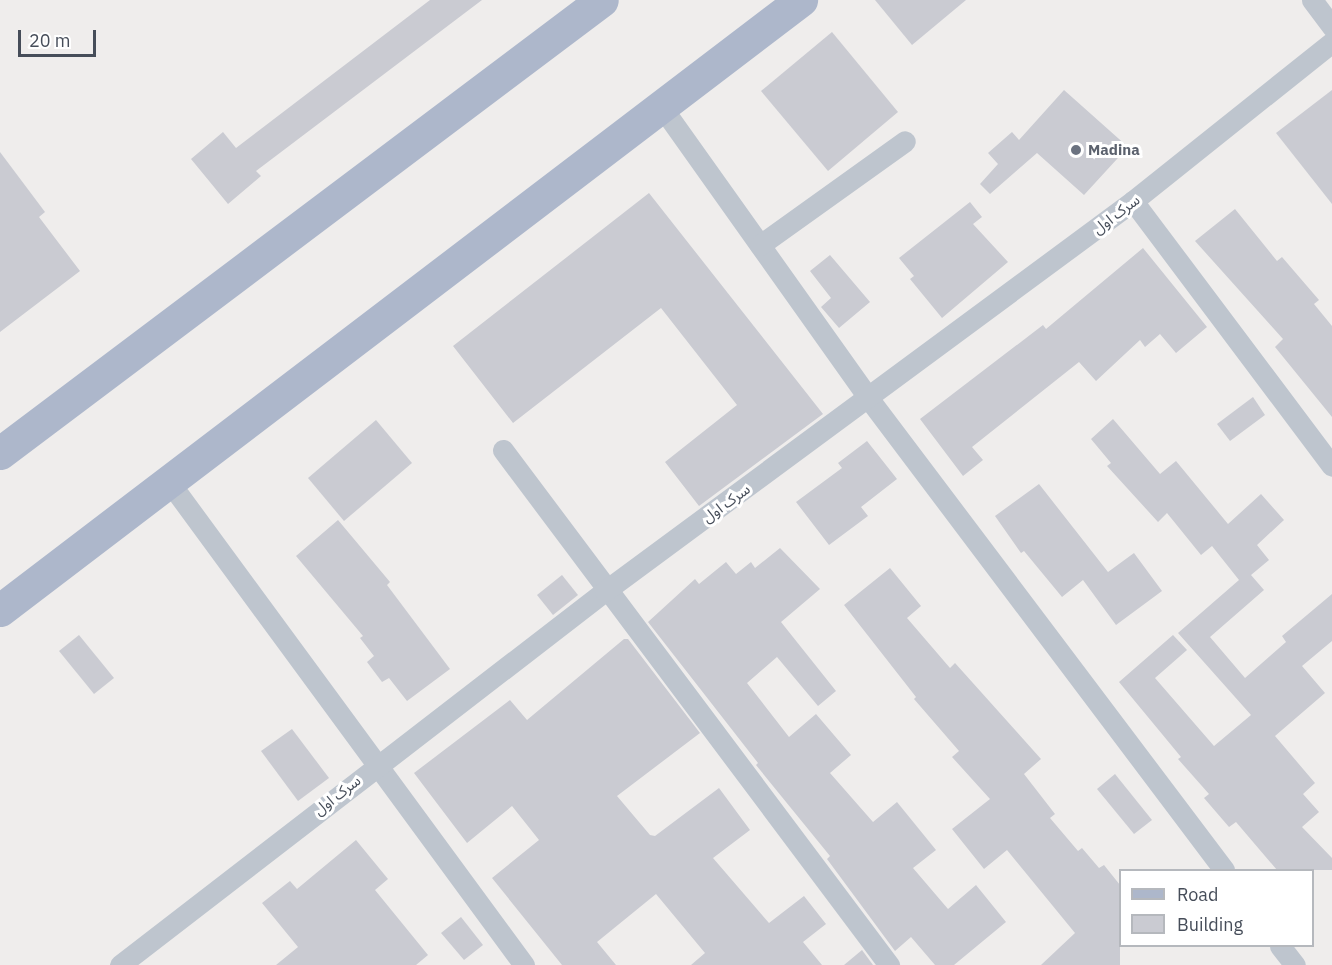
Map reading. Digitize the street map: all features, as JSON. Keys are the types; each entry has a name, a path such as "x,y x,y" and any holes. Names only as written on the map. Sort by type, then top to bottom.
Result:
{"main road":[{"path":"0,453 602,0"},
{"path":"0,610 170,483 801,0"}],"street":[{"path":"1312,0 1332,27"},
{"name":"سرک‌ اول","path":"120,965 374,766 605,591 869,399 1133,201 1332,42"},
{"path":"662,106 869,399 1223,869"},
{"path":"760,245 905,141"},
{"path":"1133,201 1332,466"},
{"path":"503,450 605,591 889,965"},
{"path":"170,483 374,766 524,965"},
{"path":"1282,947 1295,965"}],"building":[{"path":"430,0 482,0 256,171 261,176 228,204 191,159 223,132 236,148"},
{"path":"875,0 966,0 912,45"},
{"path":"832,32 898,112 828,171 761,91"},
{"path":"1064,90 1128,147 1084,195 1037,153 990,194 980,184 998,164 988,153 1012,132 1019,140"},
{"path":"1332,90 1332,204 1276,133"},
{"path":"0,152 45,212 39,217 80,271 0,332"},
{"path":"649,193 823,414 699,506 665,462 737,405 661,308 513,423 453,346"},
{"path":"970,202 982,217 973,224 1008,262 942,318 910,279 914,276 899,258"},
{"path":"1235,209 1277,261 1282,257 1319,300 1314,304 1332,326 1332,417 1275,347 1283,339 1195,241"},
{"path":"1143,248 1207,327 1176,353 1160,334 1145,347 1140,340 1096,381 1079,362 972,447 983,460 963,476 920,419 1043,325 1046,329"},
{"path":"830,255 870,302 839,328 821,307 831,298 810,271"},
{"path":"1253,397 1265,415 1230,441 1217,424"},
{"path":"1113,419 1160,474 1176,461 1228,524 1261,494 1284,520 1257,545 1269,560 1251,575 1264,590 1210,637 1245,678 1286,642 1282,636 1332,594 1332,641 1302,666 1325,693 1275,736 1315,783 1303,794 1319,812 1302,827 1332,858 1332,870 1276,869 1236,822 1229,827 1204,798 1209,794 1178,759 1181,757 1119,682 1173,635 1187,650 1155,678 1214,746 1251,715 1178,633 1239,580 1212,546 1201,555 1167,513 1158,522 1107,466 1111,463 1091,439"},
{"path":"376,420 412,463 344,521 308,478"},
{"path":"867,441 897,479 861,507 868,516 829,545 796,502 842,468 838,463"},
{"path":"1039,484 1108,572 1134,553 1162,591 1116,625 1083,580 1062,597 1024,551 1021,553 995,516"},
{"path":"338,520 390,582 387,585 450,669 407,701 389,678 382,682 367,662 374,656 360,638 363,636 296,556"},
{"path":"780,548 820,589 781,622 836,691 818,706 777,657 747,683 789,737 816,714 851,755 830,773 873,822 897,802 936,850 913,868 948,909 976,885 1006,922 954,965 935,965 911,937 895,951 827,859 830,856 756,765 758,763 648,622 695,579 699,584 726,562 736,574 751,562 755,568"},
{"path":"890,568 921,606 907,618 950,668 955,663 1041,759 1024,774 1055,814 1050,818 1078,851 1082,848 1099,868 1104,865 1119,884 1120,965 1041,965 1075,933 1007,850 984,869 952,829 990,799 952,757 959,751 914,699 916,697 844,605"},
{"path":"562,575 578,595 553,615 537,595"},
{"path":"79,635 114,678 94,694 59,651"},
{"path":"624,639 628,639 700,733 617,796 650,835 655,836 719,788 750,830 713,858 769,923 804,896 826,924 803,942 822,965 691,965 705,953 656,894 597,942 616,965 562,965 492,878 539,840 512,806 467,843 414,773 510,700 527,720"},
{"path":"292,729 329,778 298,801 261,751"},
{"path":"1115,774 1152,820 1134,834 1097,789"},
{"path":"356,840 388,879 375,890 428,955 416,965 276,965 298,947 262,903 290,881 297,889"},
{"path":"461,917 483,945 464,960 441,933"},
{"path":"862,950 873,965 844,965"}],"place":[{"name":"Madina","path":"1076,150"}]}
